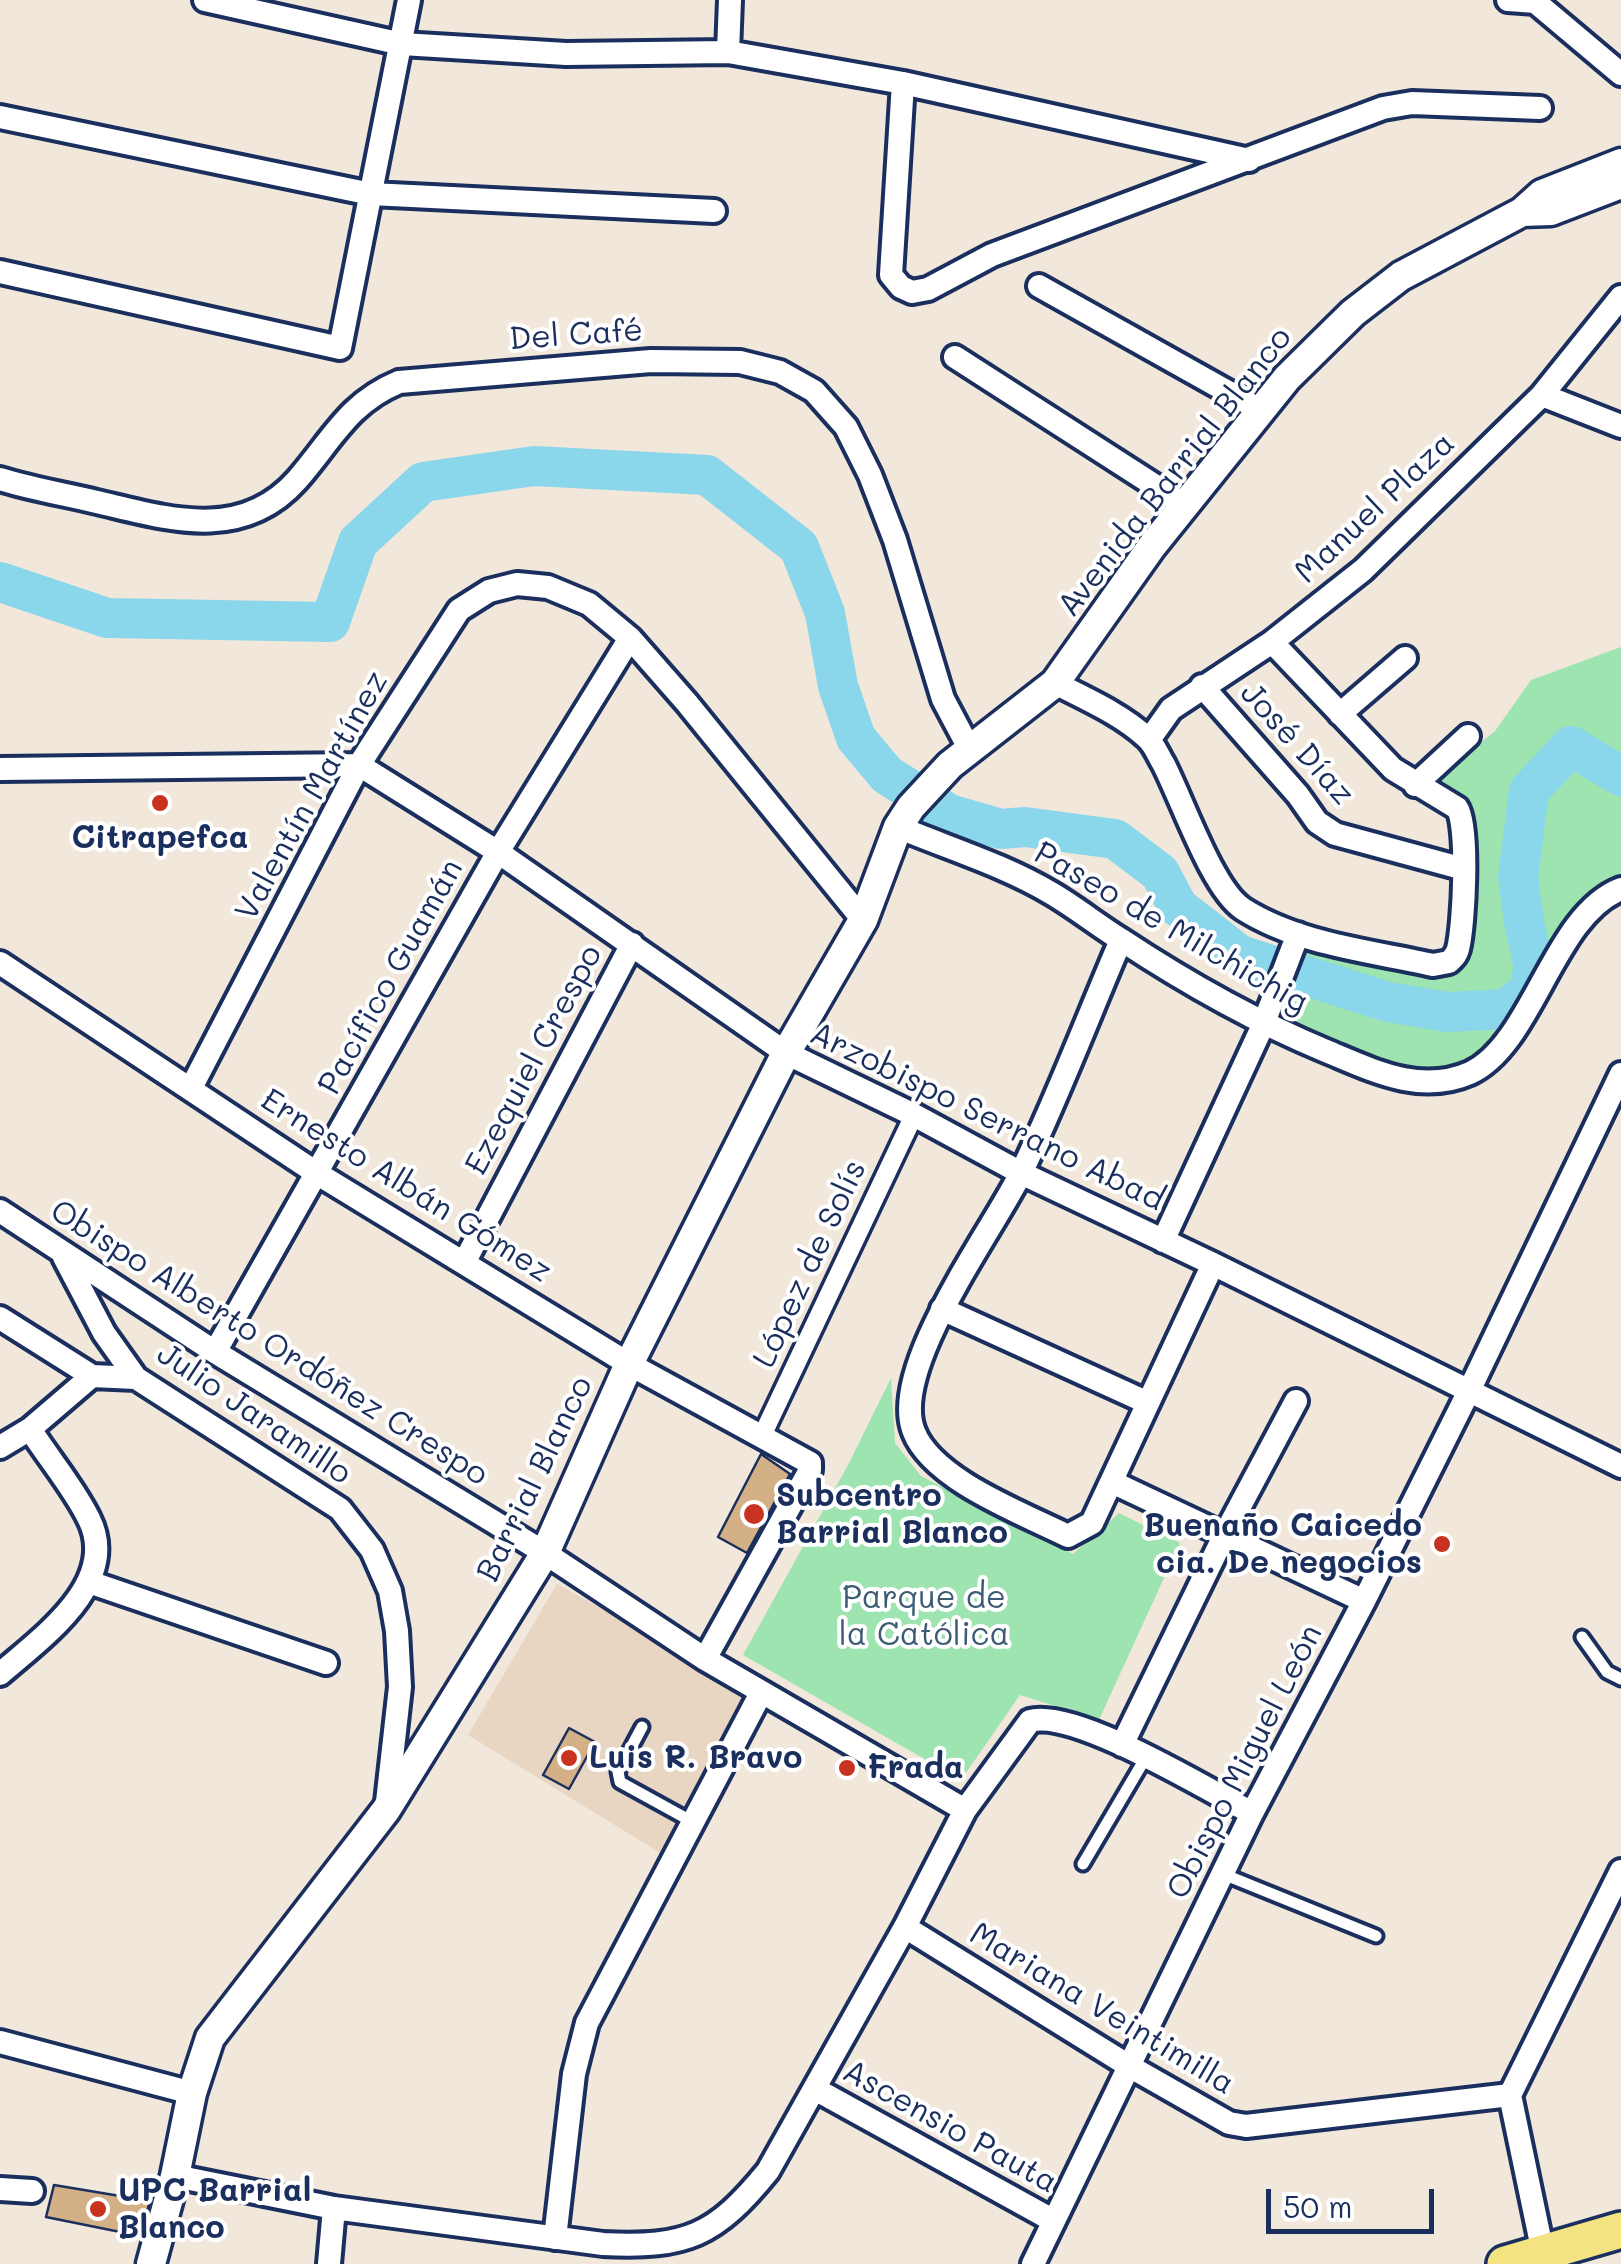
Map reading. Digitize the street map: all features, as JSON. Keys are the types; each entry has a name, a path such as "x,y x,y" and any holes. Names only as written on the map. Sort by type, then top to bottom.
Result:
{"main road":[{"path":"1505,2264 1621,2230"}],"street":[{"path":"205,0 402,44 566,54 728,52 902,83 1249,160"},
{"path":"0,272 340,348 409,0"},
{"path":"728,52 730,0"},
{"path":"1508,0 1534,1 1621,74"},
{"path":"902,83 891,274 901,287 912,292 928,289 992,256 1383,108 1412,102 1540,108"},
{"path":"0,117 371,194 714,212"},
{"name":"Avenida Barrial Blanco","path":"960,758 1055,684 1152,546 1287,378 1365,304 1401,276 1522,212 1542,194 1621,163"},
{"name":"Avenida Barrial Blanco","path":"1522,212 1551,211 1621,184"},
{"path":"1039,286 1262,411"},
{"name":"Manuel Plaza","path":"1150,740 1171,709 1272,642 1362,570 1542,395 1621,297"},
{"path":"955,357 1186,506"},
{"name":"Del Café","path":"0,480 187,522 226,520 256,510 290,487 356,406 400,382 651,361 740,362 780,372 814,391 846,427 895,540 960,758"},
{"path":"1542,395 1621,426"},
{"name":"Valentín Martínez","path":"191,1088 359,765 459,610 488,592 517,584 548,587 589,604 630,638 863,920"},
{"name":"Pacífico Guamán","path":"215,1352 498,852 630,638"},
{"path":"1055,684 1108,710 1150,740 1228,896 1243,908 1295,943 1433,965 1450,962 1458,950 1463,816 1457,808 1392,769 1272,642"},
{"path":"1340,714 1405,658"},
{"name":"José Díaz","path":"1202,686 1317,822 1335,834 1464,869"},
{"path":"1415,785 1468,736"},
{"name":"Barrial Blanco","path":"151,2264 192,2093 210,2038 386,1810 545,1553 629,1364 786,1053 863,920 904,817 960,758"},
{"path":"0,769 359,765"},
{"name":"Arzobispo Serrano Abad","path":"359,765 498,852 786,1053 914,1115 1021,1174 1621,1466"},
{"name":"Paseo de Milchichig","path":"904,817 1048,891 1121,940 1391,1078 1432,1083 1472,1072 1501,1048 1574,930 1610,893 1621,888"},
{"path":"1121,940 1021,1174 942,1309 918,1370 910,1404 912,1428 924,1453 948,1474 1068,1536 1092,1523 1212,1264"},
{"path":"1163,1240 1267,1014 1295,943"},
{"name":"Ezequiel Crespo","path":"465,1260 632,944"},
{"name":"Ernesto Albán Gómez","path":"0,962 318,1174 465,1260 629,1364 810,1462 810,1470 705,1658"},
{"name":"Obispo Miguel León","path":"1033,2264 1252,1813 1470,1391 1621,1074"},
{"name":"López de Solís","path":"762,1438 914,1115"},
{"name":"Obispo Alberto Ordóñez Crespo","path":"0,1211 215,1352 545,1553 705,1658 965,1810"},
{"name":"Julio Jaramillo","path":"62,1254 104,1332 136,1378 340,1510 372,1550 390,1591 397,1631 400,1688 386,1810"},
{"path":"942,1309 1146,1402"},
{"path":"0,1318 92,1376 136,1378"},
{"path":"0,1446 30,1428 92,1376"},
{"path":"1122,1745 1224,1536 1296,1401"},
{"path":"0,1674 82,1598 96,1552 91,1522 30,1428"},
{"path":"1112,1482 1364,1600"},
{"path":"89,1582 326,1663"},
{"path":"556,2238 574,2074 587,2023 762,1692"},
{"path":"175,2176 334,2208 556,2238 646,2246 686,2240 714,2226 741,2205 768,2171 905,1927 965,1810 1030,1720 1050,1717 1122,1745 1252,1813"},
{"path":"1543,2254 1510,2096 1621,1871"},
{"name":"Mariana Veintimilla","path":"905,1927 1130,2066 1237,2126 1510,2096"},
{"path":"0,2042 192,2093"},
{"name":"Ascensio Pauta","path":"815,2090 1054,2220"},
{"path":"0,2189 32,2192"},
{"path":"330,2264 334,2208"},
{"path":"686,2240 686,2264"}],"lane":[{"path":"1582,1637 1607,1672 1621,1679"},
{"path":"642,1727 618,1772 620,1782 691,1821"},
{"path":"1083,1864 1146,1757"},
{"path":"1222,1874 1376,1936"}],"shaded area":[{"path":"557,1584 742,1686 746,1694 662,1854 468,1735"}],"green space":[{"path":"1621,647 1621,880 1600,888 1566,919 1494,1045 1465,1065 1430,1071 1390,1070 1269,1016 1296,951 1455,976 1470,955 1467,814 1432,783 1495,731 1531,680"},
{"name":"Parque de la Católica","path":"891,1378 895,1443 921,1476 1073,1554 1119,1513 1180,1543 1099,1720 1020,1695 961,1780 743,1655 848,1465"}],"building":[{"name":"Subcentro Barrial Blanco","path":"761,1454 790,1474 747,1553 718,1537"},
{"name":"Luis R. Bravo","path":"569,1728 595,1742 569,1789 543,1775"},
{"name":"UPC Barrial Blanco","path":"54,2185 150,2201 140,2236 46,2217"}],"waterway":[{"path":"0,582 107,618 330,622 358,542 423,482 534,466 707,475 799,547 825,613 838,686 856,738 887,775 949,814 1001,829 1025,827 1115,839 1160,873 1178,907 1240,955 1388,1002 1447,1012 1506,1009 1529,991 1534,967 1518,877 1529,791 1571,746 1621,776"}],"place":[{"name":"Citrapefca","path":"160,803"},
{"name":"Subcentro Barrial Blanco","path":"754,1514"},
{"name":"Buenaño Caicedo cia. De negocios","path":"1442,1544"},
{"name":"Luis R. Bravo","path":"569,1758"},
{"name":"Frada","path":"847,1768"},
{"name":"UPC Barrial Blanco","path":"98,2209"}]}
